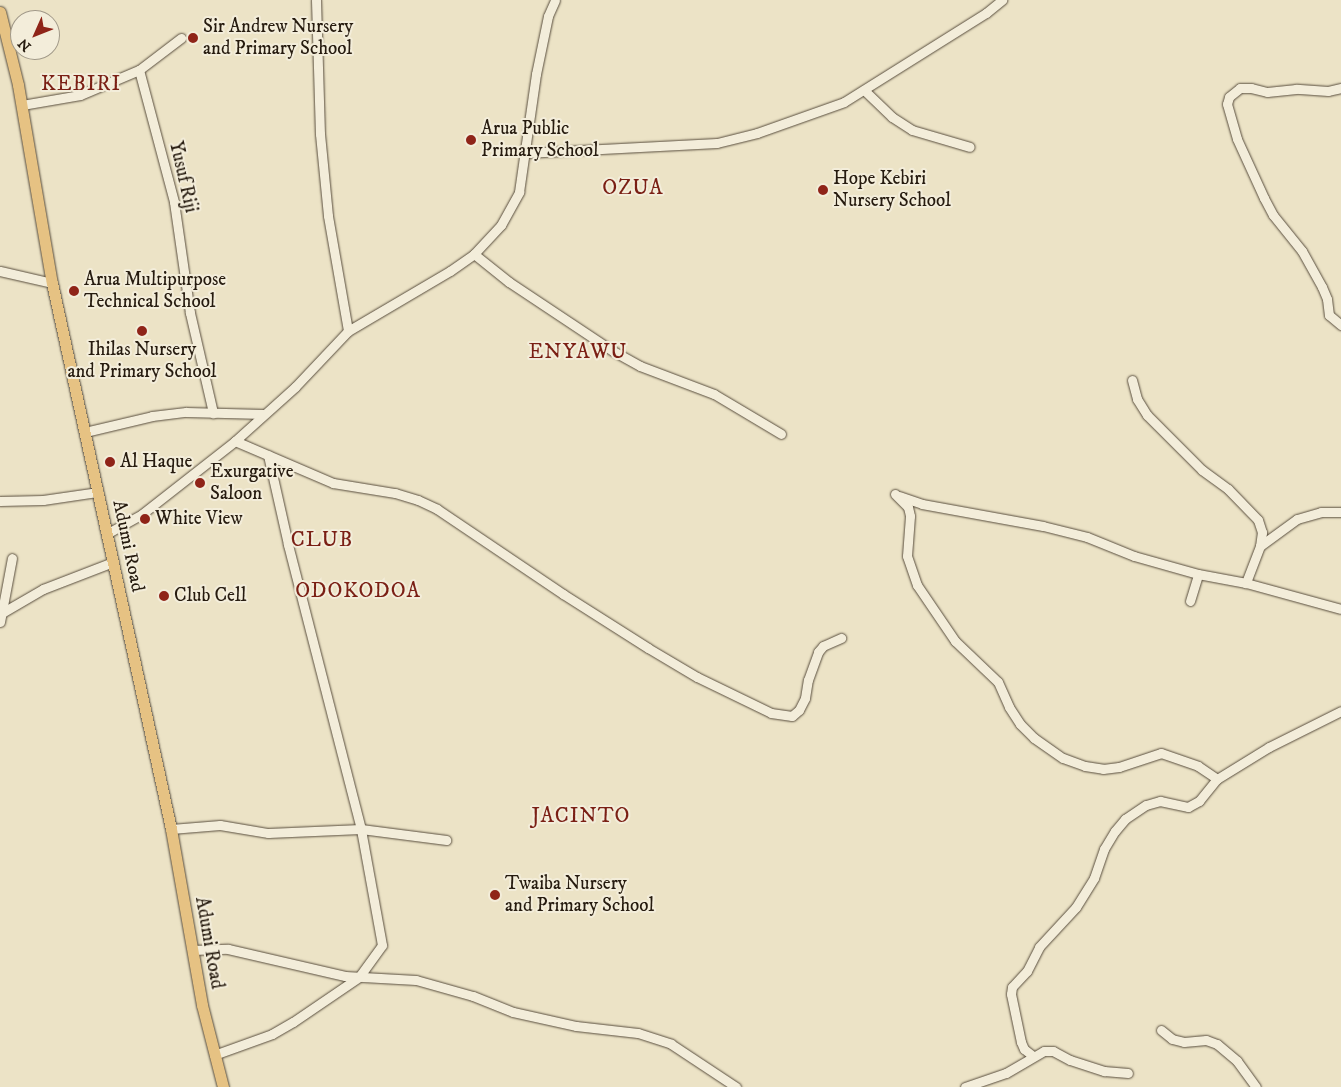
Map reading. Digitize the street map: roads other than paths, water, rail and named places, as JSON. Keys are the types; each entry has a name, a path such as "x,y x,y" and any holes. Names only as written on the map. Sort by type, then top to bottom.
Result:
{"main road":[{"name":"Adumi Road","path":"0,12 22,105 52,283 171,829 192,950 214,1055 223,1087"}],"street":[{"path":"316,0 320,134 328,216 348,331"},
{"path":"108,533 142,514 235,441 296,387 348,331 393,307 474,254 501,225 519,192 536,74 548,16 556,0"},
{"path":"524,153 683,146 732,141 821,112 844,102 986,13 1002,0"},
{"path":"22,105 80,95 139,70 181,38"},
{"name":"Yusuf Riji","path":"139,70 174,202 190,313 213,413"},
{"path":"1341,88 1328,91 1296,89 1267,92 1251,88 1240,88 1229,97 1228,104 1236,139 1264,198 1273,215 1302,251 1322,287 1327,299 1329,315 1341,325"},
{"path":"864,90 892,117 912,130 970,147"},
{"path":"474,254 509,282 614,352 640,366 714,394 781,434"},
{"path":"0,271 52,283"},
{"path":"1132,380 1137,399 1146,415 1202,470 1228,489 1258,520 1262,532 1260,546 1246,583"},
{"path":"85,432 152,416 186,412 264,414"},
{"path":"235,441 333,483 395,493 437,508 563,594 648,648 697,677 771,713 792,716 799,710 818,652 824,646 841,638"},
{"path":"214,1055 272,1034 339,992 359,976 382,945 361,829 288,544 268,456"},
{"path":"0,501 43,500 98,492"},
{"path":"1218,779 1198,766 1161,753 1119,767 1103,769 1085,766 1063,758 1034,738 1020,724 1009,707 998,682 955,641 917,585 907,556 910,516 908,507 894,494 922,504 1043,526 1078,535 1134,556 1198,574 1246,583 1341,609"},
{"path":"1260,546 1297,519 1321,512 1341,512"},
{"path":"1,616 12,558"},
{"path":"1,616 43,589 113,562"},
{"path":"1190,601 1198,574"},
{"path":"1033,1056 1024,1049 1021,1042 1011,994 1012,987 1027,971 1039,947 1076,907 1094,878 1104,850 1115,830 1134,811 1146,805 1160,801 1188,808 1199,801 1218,779 1269,747 1341,711"},
{"path":"171,829 220,825 268,833 361,829 446,840"},
{"path":"192,950 228,949 345,976 416,980 473,996 513,1012 576,1026 638,1033 671,1044 736,1087"},
{"path":"1161,1030 1172,1038 1184,1042 1206,1040 1218,1044 1237,1061 1256,1087"},
{"path":"965,1087 1006,1073 1033,1056 1053,1051 1070,1060 1091,1067 1128,1073"}],"place":[{"name":"Sir Andrew Nursery and Primary School","path":"193,38"},
{"name":"Arua Public Primary School","path":"471,140"},
{"name":"Hope Kebiri Nursery School","path":"823,190"},
{"name":"Arua Multipurpose Technical School","path":"74,291"},
{"name":"Ihilas Nursery and Primary School","path":"142,331"},
{"name":"Al Haque","path":"110,462"},
{"name":"Exurgative Saloon","path":"200,483"},
{"name":"White View","path":"145,519"},
{"name":"Club Cell","path":"164,596"},
{"name":"Twaiba Nursery and Primary School","path":"495,895"}],"district":[{"name":"KEBIRI","path":"81,84"},
{"name":"OZUA","path":"633,188"},
{"name":"ENYAWU","path":"578,352"},
{"name":"CLUB","path":"322,540"},
{"name":"ODOKODOA","path":"358,591"},
{"name":"JACINTO","path":"581,816"}]}
